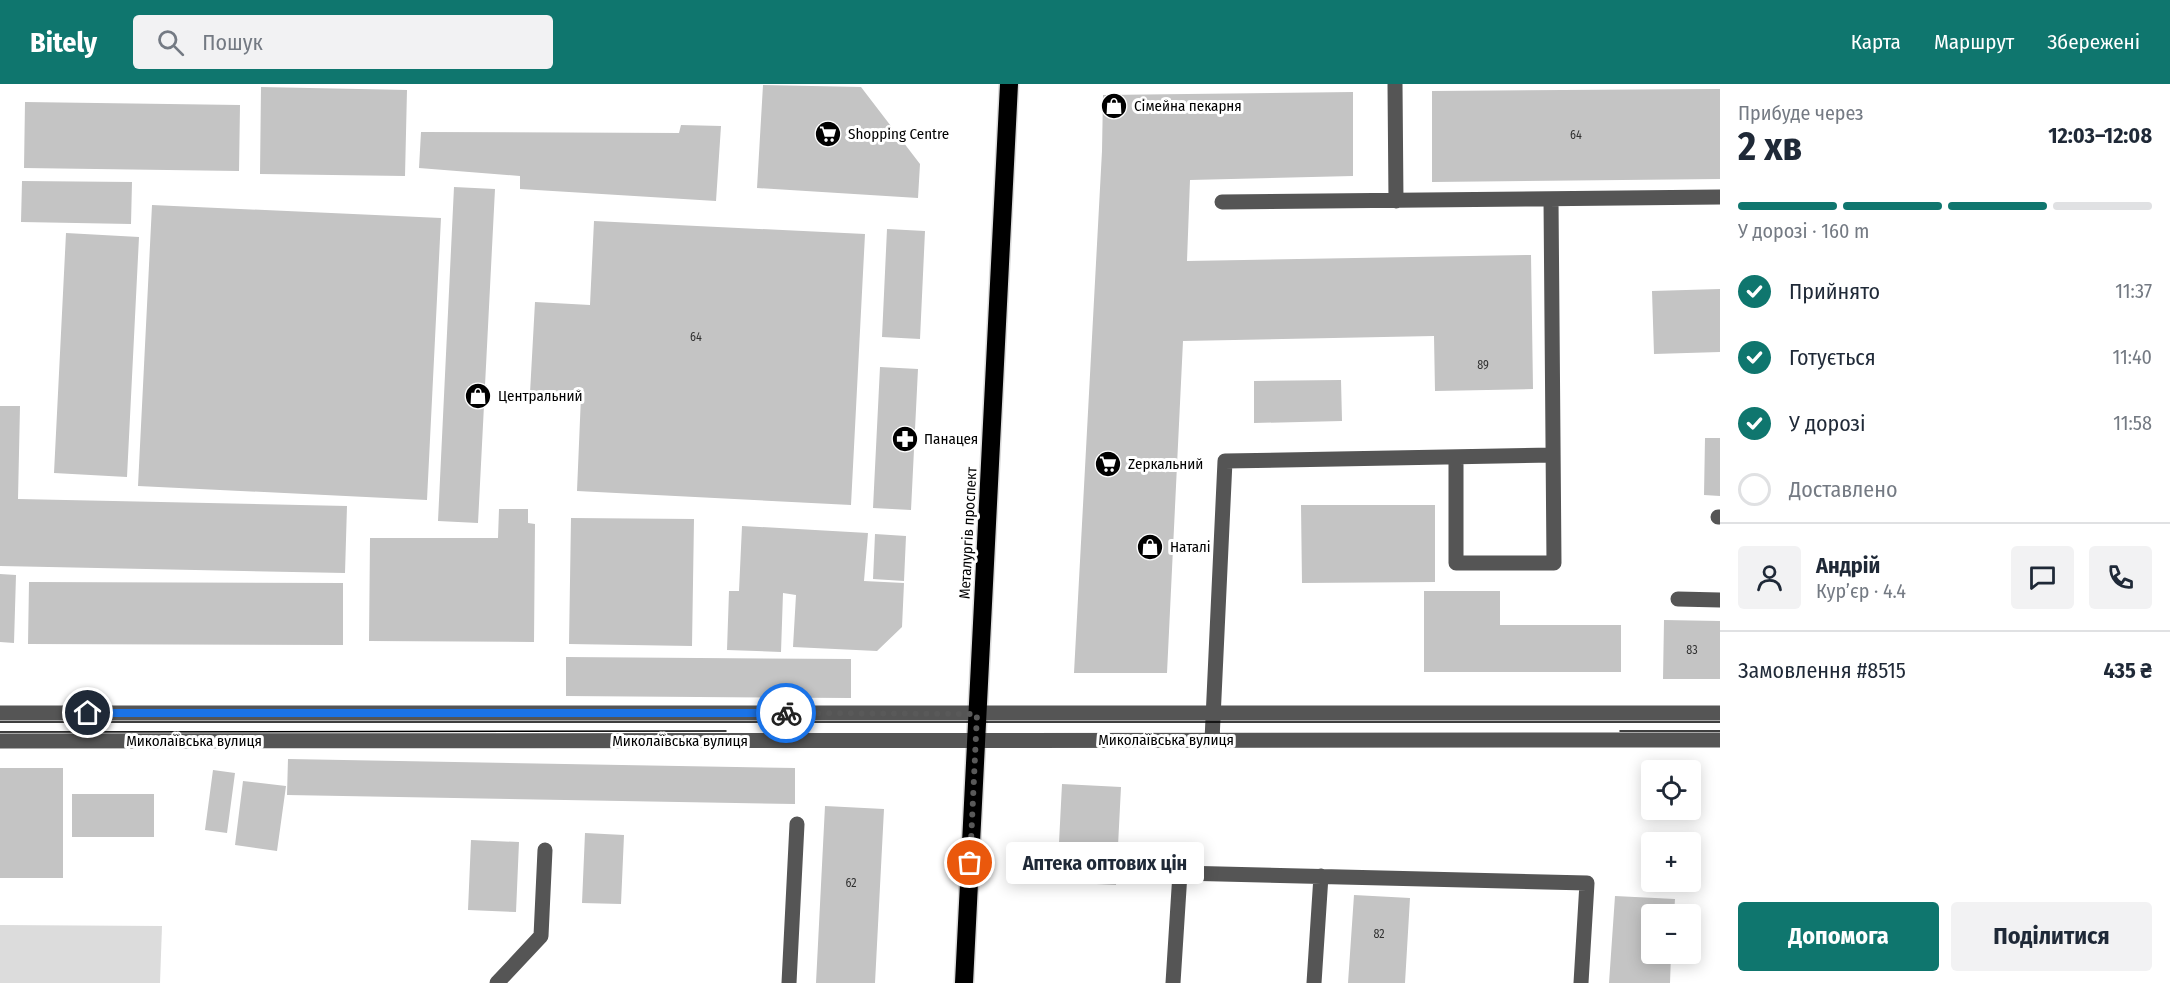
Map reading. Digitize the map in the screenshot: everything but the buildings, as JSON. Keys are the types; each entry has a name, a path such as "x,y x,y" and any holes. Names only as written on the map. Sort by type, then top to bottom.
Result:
{"highway":[{"name":"Металургів проспект","path":"964,983 1009,84"}],"street":[{"path":"1395,84 1396,201"},
{"path":"1222,202 1720,197"},
{"path":"1455,457 1456,563 1554,563 1551,199"},
{"path":"1212,740 1225,462 1553,455"},
{"path":"1678,599 1720,600"},
{"name":"Миколаївська вулиця","path":"0,713 1720,713"},
{"path":"554,713 554,741"},
{"name":"Миколаївська вулиця","path":"0,741 1720,741"},
{"path":"789,983 797,824"},
{"path":"498,983 541,936 545,849"},
{"path":"1173,983 1180,873 1587,883 1581,983"},
{"path":"1314,983 1321,876"}],"shaded area":[{"path":"0,925 162,926 160,983 0,983"}],"tram line":[{"path":"0,722 1720,722"},
{"path":"0,732 726,731"},
{"path":"1620,731 1720,731"}],"way so far":[{"path":"786,713 977,714 970,863"}],"place":[{"name":"Сімейна пекарня","path":"1114,106"},
{"name":"Shopping Centre","path":"828,134"},
{"name":"Центральний","path":"478,396"},
{"name":"Панацея","path":"905,439"},
{"name":"Zеркальний","path":"1108,464"},
{"name":"Наталі","path":"1150,547"},
{"name":"Аптека оптових цін","path":"970,863"}],"route":[{"path":"88,713 786,713"}]}
